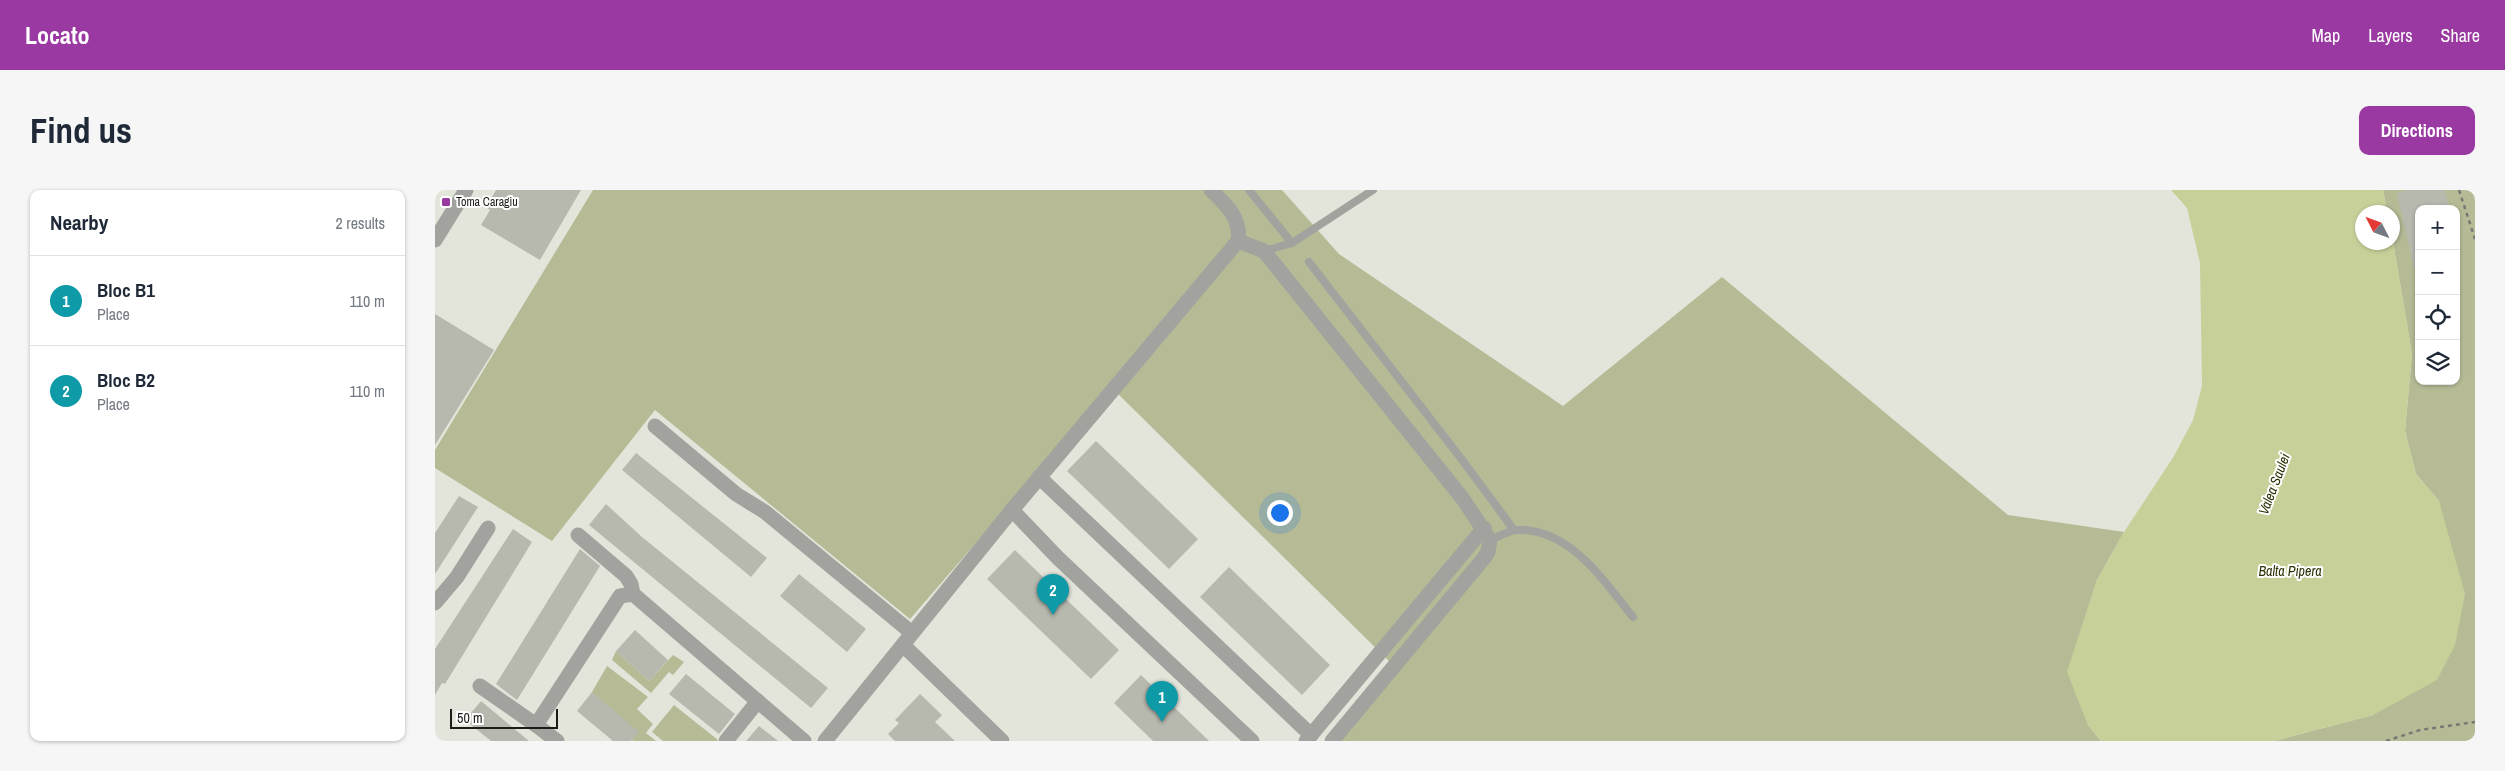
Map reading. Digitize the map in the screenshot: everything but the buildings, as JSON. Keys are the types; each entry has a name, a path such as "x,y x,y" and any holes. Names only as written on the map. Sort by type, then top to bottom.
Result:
{"street":[{"path":"435,240 466,190"},
{"path":"825,741 1039,477 1238,242 1239,232 1236,217 1211,190"},
{"path":"1238,242 1264,250 1487,534 1489,552 1485,558 1333,741"},
{"path":"655,426 735,494 765,512 912,633"},
{"path":"1039,477 1308,738 1487,534"},
{"path":"1012,510 1058,558 1252,741"},
{"path":"435,604 457,577 488,528"},
{"path":"578,535 626,576 631,584 633,594 804,741"},
{"path":"536,726 620,596 633,594"},
{"path":"903,645 1002,741"},
{"path":"480,686 557,741"},
{"path":"726,741 758,701"}],"lane":[{"path":"1249,190 1292,243"},
{"path":"1264,250 1292,243 1362,193 1373,190"},
{"path":"1309,262 1514,530"},
{"path":"1487,534 1514,530 1536,531 1563,544 1580,555 1633,617"}],"path":[{"path":"2459,190 2475,240"},
{"path":"2386,741 2420,730 2475,722"}],"shaded area":[{"path":"593,190 1282,190 1339,254 1563,406 1722,277 2008,515 2124,532 2096,582 2088,725 2101,741 1332,741 1394,666 1111,387 910,619 655,410 552,541 435,468 435,450"},
{"path":"2383,190 2475,190 2475,741 2274,741 2373,715 2439,501 2416,474 2405,431 2412,354 2394,250 2400,250 2400,205 2386,205"},
{"path":"616,651 649,681 673,655 684,662 673,675 669,672 651,693 612,660"},
{"path":"607,666 648,697 637,709 653,724 646,733 656,741 633,741 592,692"},
{"path":"674,705 718,740 663,741 652,732"}],"water":[{"name":"Balta Pipera","path":"2171,190 2383,190 2386,205 2355,205 2355,250 2394,250 2412,354 2405,431 2416,474 2439,501 2465,594 2455,645 2437,680 2373,715 2274,741 2101,741 2088,725 2067,672 2096,582 2124,532 2174,456 2193,420 2202,386 2200,263 2187,208"}],"place":[{"name":"Toma Caragiu","path":"446,202"},
{"name":"Bloc B2","path":"1053,615"},
{"name":"Bloc B1","path":"1162,722"}],"water label":[{"name":"Valea Saulei","path":"2274,484"}]}
